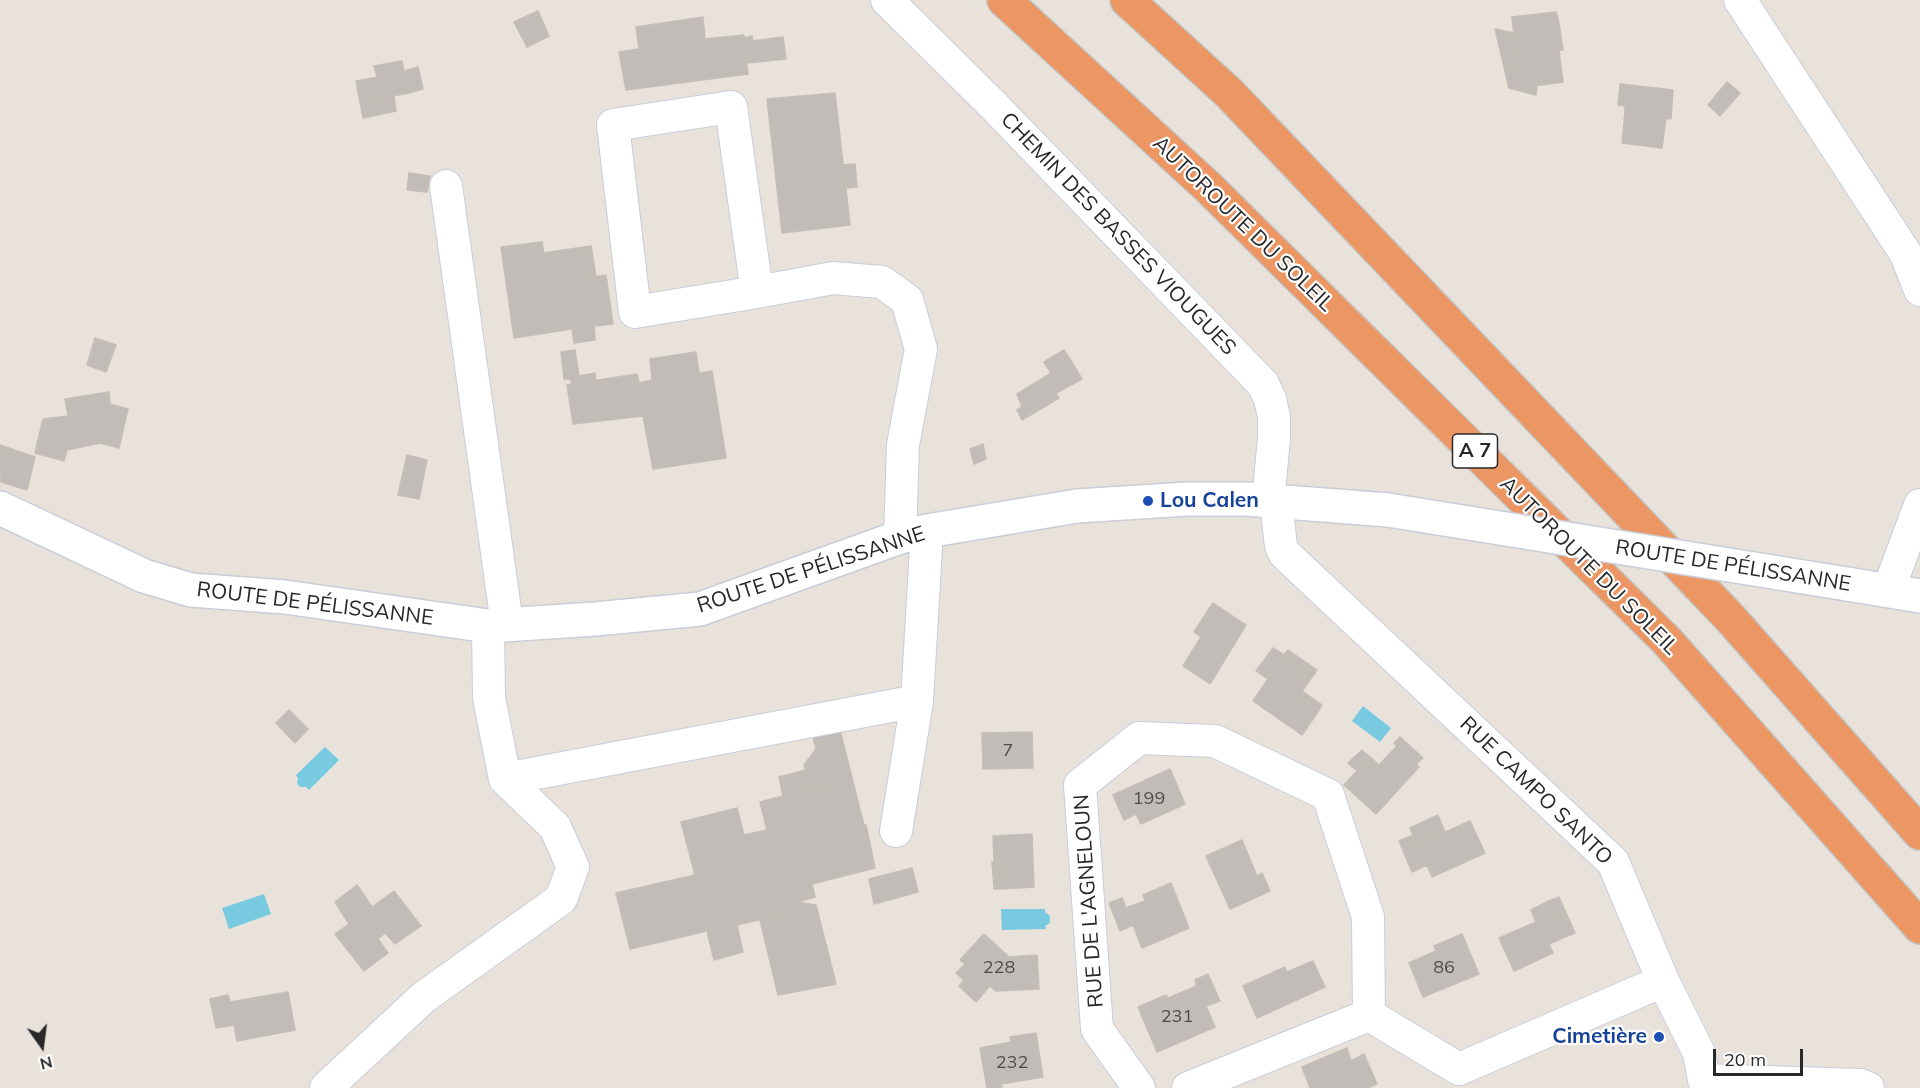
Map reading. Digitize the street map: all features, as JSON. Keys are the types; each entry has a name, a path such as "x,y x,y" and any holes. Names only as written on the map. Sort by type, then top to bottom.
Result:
{"highway":[{"name":"AUTOROUTE DU SOLEIL","path":"1004,0 1208,187 1667,642 1920,927"},
{"path":"1127,0 1230,93 1345,213 1731,619 1920,832"}],"street":[{"name":"CHEMIN DES BASSES VIOUGUES","path":"887,0 994,106 1263,384 1270,399 1274,417 1272,502"},
{"path":"1740,0 1906,254 1920,290"},
{"path":"757,292 731,107 612,125 635,312 757,292 834,278 882,282 908,300 921,349 903,445 913,534 917,701 896,831"},
{"path":"326,1088 424,997 561,899 573,867 555,827 505,779 489,698 497,625 446,186"},
{"name":"ROUTE DE PÉLISSANNE","path":"0,508 144,576 191,590 285,597 497,625 700,609 913,534 1077,506 1187,499 1246,499 1388,510 1920,596"},
{"name":"RUE CAMPO SANTO","path":"1272,502 1281,546 1285,554 1613,862 1663,981 1699,1053 1706,1084 1860,1085 1868,1088"},
{"path":"1888,591 1920,505"},
{"path":"505,779 917,701"},
{"name":"RUE DE L'AGNELOUN","path":"1139,1088 1097,1029 1080,785 1139,738 1215,741 1328,795 1368,917 1369,1016"},
{"path":"1188,1088 1369,1016 1459,1069 1663,981"}],"water":[{"path":"1363,706 1391,728 1380,742 1352,721"},
{"path":"325,747 339,760 309,790 306,787 300,787 296,775"},
{"path":"264,894 271,914 229,929 222,908"},
{"path":"1001,909 1045,909 1050,916 1050,923 1045,926 1046,929 1002,930"}],"building":[{"path":"538,11 549,36 527,47 514,22"},
{"path":"1556,12 1559,23 1513,27 1512,17"},
{"path":"703,17 705,39 744,35 748,74 626,90 619,52 639,49 636,27"},
{"path":"1559,23 1563,50 1516,56 1513,27"},
{"path":"1495,29 1514,33 1519,88 1537,85 1536,95 1509,88"},
{"path":"752,36 753,41 783,37 786,59 747,63 744,38"},
{"path":"1559,51 1563,82 1519,88 1516,56"},
{"path":"402,61 404,71 377,77 374,66"},
{"path":"418,67 423,89 409,93 404,71"},
{"path":"404,71 409,93 376,99 373,78"},
{"path":"373,78 376,99 394,96 396,111 363,118 356,81"},
{"path":"1727,82 1740,93 1720,116 1708,105"},
{"path":"1620,84 1673,90 1671,119 1625,112 1625,106 1618,105"},
{"path":"835,93 850,225 782,233 767,99"},
{"path":"1625,112 1666,118 1662,148 1622,143"},
{"path":"855,164 857,187 847,188 843,165"},
{"path":"409,173 430,176 427,192 407,190"},
{"path":"542,242 545,261 585,255 588,278 606,275 613,324 594,326 595,340 574,343 572,329 514,338 501,247"},
{"path":"591,246 596,276 588,278 585,255 545,261 543,253"},
{"path":"95,338 116,345 106,372 87,365"},
{"path":"575,350 579,376 595,373 596,380 572,384 570,379 564,379 561,352"},
{"path":"1064,350 1071,361 1051,373 1044,362"},
{"path":"696,352 699,373 712,371 726,458 653,469 643,416 573,424 567,385 637,374 639,383 652,380 650,359"},
{"path":"1071,361 1082,379 1056,393 1059,398 1022,420 1017,410 1022,407 1017,394"},
{"path":"109,392 110,404 128,409 119,448 100,443 67,450 64,461 35,453 43,419 68,416 65,399"},
{"path":"983,444 986,459 974,464 970,449"},
{"path":"0,445 35,457 27,490 1,482"},
{"path":"407,455 427,460 419,499 398,495"},
{"path":"1213,603 1246,625 1210,684 1183,666 1201,637 1194,632"},
{"path":"1273,648 1284,655 1268,679 1256,671"},
{"path":"1288,650 1317,670 1302,691 1322,705 1319,710 1293,693 1308,671 1284,655"},
{"path":"1284,655 1308,671 1293,693 1319,710 1302,735 1253,701"},
{"path":"289,710 308,729 295,743 276,723"},
{"path":"840,730 864,825 866,825 875,868 812,884 815,897 797,902 816,905 836,984 778,995 760,920 775,916 773,909 759,912 740,902 732,903 743,952 714,960 707,931 630,949 616,893 695,875 681,822 737,808 744,835 767,830 760,802 783,796 779,777 806,770 811,790 826,786 813,737"},
{"path":"1032,732 1033,768 983,769 982,733"},
{"path":"1400,737 1423,758 1416,764 1419,767 1376,814 1344,785 1370,757 1379,765 1397,746 1394,743"},
{"path":"816,749 826,786 811,790 804,765"},
{"path":"1362,750 1370,757 1357,771 1348,763"},
{"path":"1170,769 1185,804 1141,824 1136,814 1124,820 1113,795"},
{"path":"1438,815 1445,832 1417,845 1410,828"},
{"path":"1470,821 1485,853 1432,877 1427,865 1412,872 1399,841 1413,835 1417,845"},
{"path":"1032,834 1034,887 1001,889 1001,861 994,861 993,836"},
{"path":"1242,840 1257,876 1262,873 1270,891 1230,909 1206,856"},
{"path":"1001,861 1001,889 994,889 992,862"},
{"path":"912,868 918,892 874,904 869,879"},
{"path":"1171,883 1189,928 1142,948 1133,925 1120,931 1109,903 1122,898 1126,908 1145,901 1143,895"},
{"path":"357,885 372,907 394,891 421,926 395,944 385,933 378,939 388,953 364,971 335,934 349,924 335,902"},
{"path":"1559,897 1575,933 1565,937 1549,901"},
{"path":"1549,901 1565,937 1549,944 1553,953 1514,971 1499,938 1536,922 1531,910"},
{"path":"740,902 759,912 773,909 775,916 737,925 732,903"},
{"path":"984,934 1009,957 1037,955 1039,989 996,991 990,986 976,1002 959,986 964,980 956,973 965,964 960,960"},
{"path":"1462,934 1479,974 1423,997 1409,963 1436,951 1434,946"},
{"path":"1313,961 1325,987 1257,1018 1243,986 1285,967 1287,972"},
{"path":"1208,974 1220,1001 1206,1006 1215,1027 1157,1052 1138,1007 1166,995 1168,998 1197,986 1195,980"},
{"path":"288,992 295,1030 237,1041 234,1025 216,1028 210,999 228,995 230,1002"},
{"path":"1036,1033 1043,1077 1001,1084 1002,1088 987,1088 980,1048 1011,1042 1010,1037"},
{"path":"1347,1048 1351,1061 1364,1054 1377,1084 1367,1088 1310,1088 1302,1067"}],"place":[{"name":"Lou Calen","path":"1148,501"},
{"name":"Cimetière","path":"1659,1037"}]}
